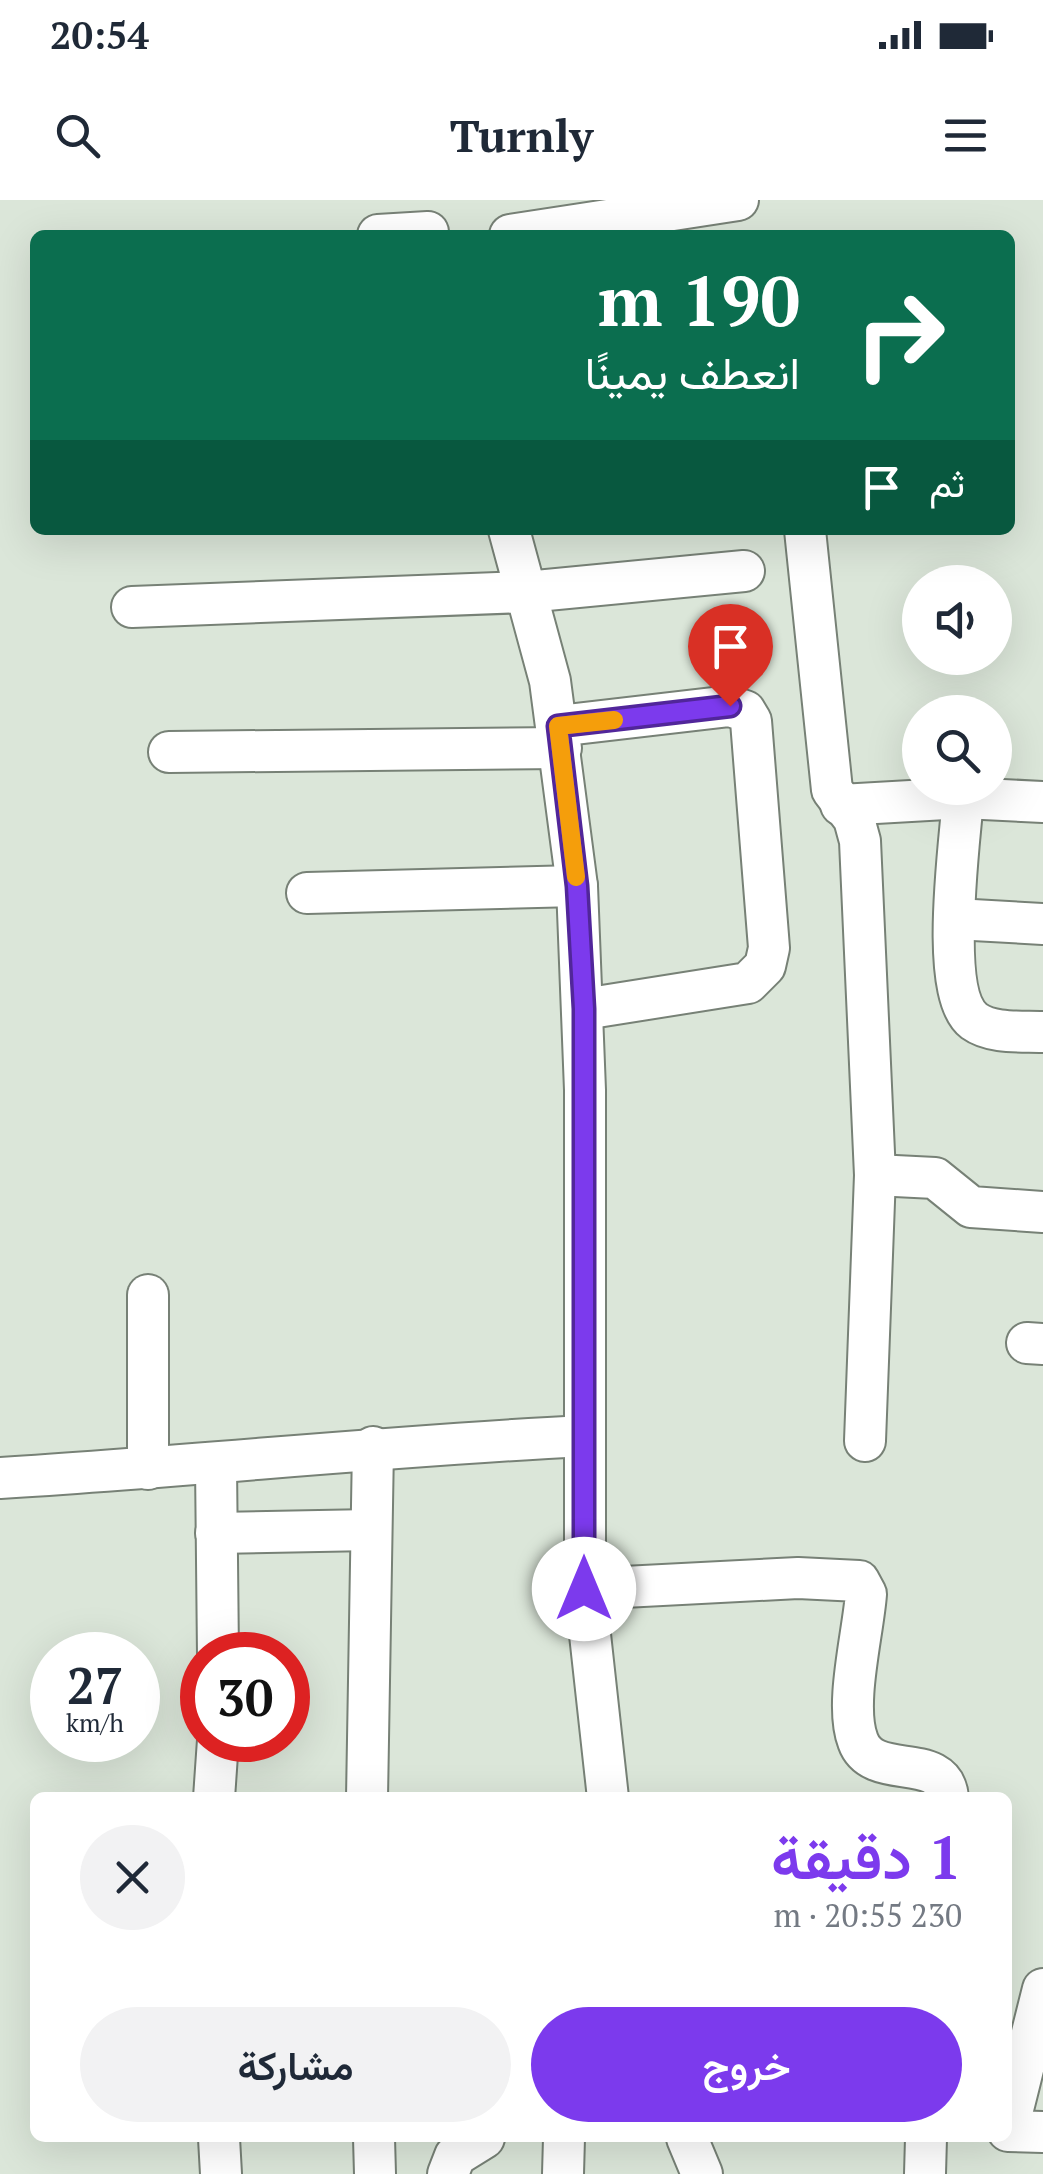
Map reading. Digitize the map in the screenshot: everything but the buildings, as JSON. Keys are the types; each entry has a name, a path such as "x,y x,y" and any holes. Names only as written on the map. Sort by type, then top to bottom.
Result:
{"street":[{"path":"543,230 738,200"},
{"path":"396,230 426,222"},
{"path":"510,535 560,737 577,886 584,1009 584,1589 607,1792"},
{"path":"806,535 832,790 854,820 860,842 874,1175 865,1441"},
{"path":"132,607 526,592 744,571"},
{"path":"169,752 560,737 730,706 745,711 751,722 768,922 765,966 748,984 584,1009"},
{"path":"1012,800 1043,802"},
{"path":"841,805 902,802"},
{"path":"963,805 955,919 958,995 970,1017 987,1028 1043,1032"},
{"path":"307,893 577,886"},
{"path":"955,919 1043,924"},
{"path":"874,1175 936,1178 970,1207 1043,1212"},
{"path":"148,1294 148,1469"},
{"path":"0,1478 216,1465 373,1447 583,1436"},
{"path":"367,1792 373,1447"},
{"path":"216,1465 218,1632"},
{"path":"216,1533 372,1530"},
{"path":"584,1589 798,1578 859,1581 866,1594 854,1707 858,1741 865,1753 881,1762 927,1770 939,1777 945,1792"},
{"path":"214,1792 216,1762"},
{"path":"1012,2114 1043,1989"},
{"path":"1012,2130 1043,2132"},
{"path":"219,2142 222,2174"},
{"path":"374,2142 375,2174"},
{"path":"448,2174 455,2156 478,2142"},
{"path":"563,2174 564,2142"},
{"path":"689,2142 702,2174"},
{"path":"924,2174 926,2142"}],"slow traffic":[{"path":"576,877 558,726 614,720"}],"route":[{"path":"584,1589 584,1009 577,886 558,726 730,706"}]}
